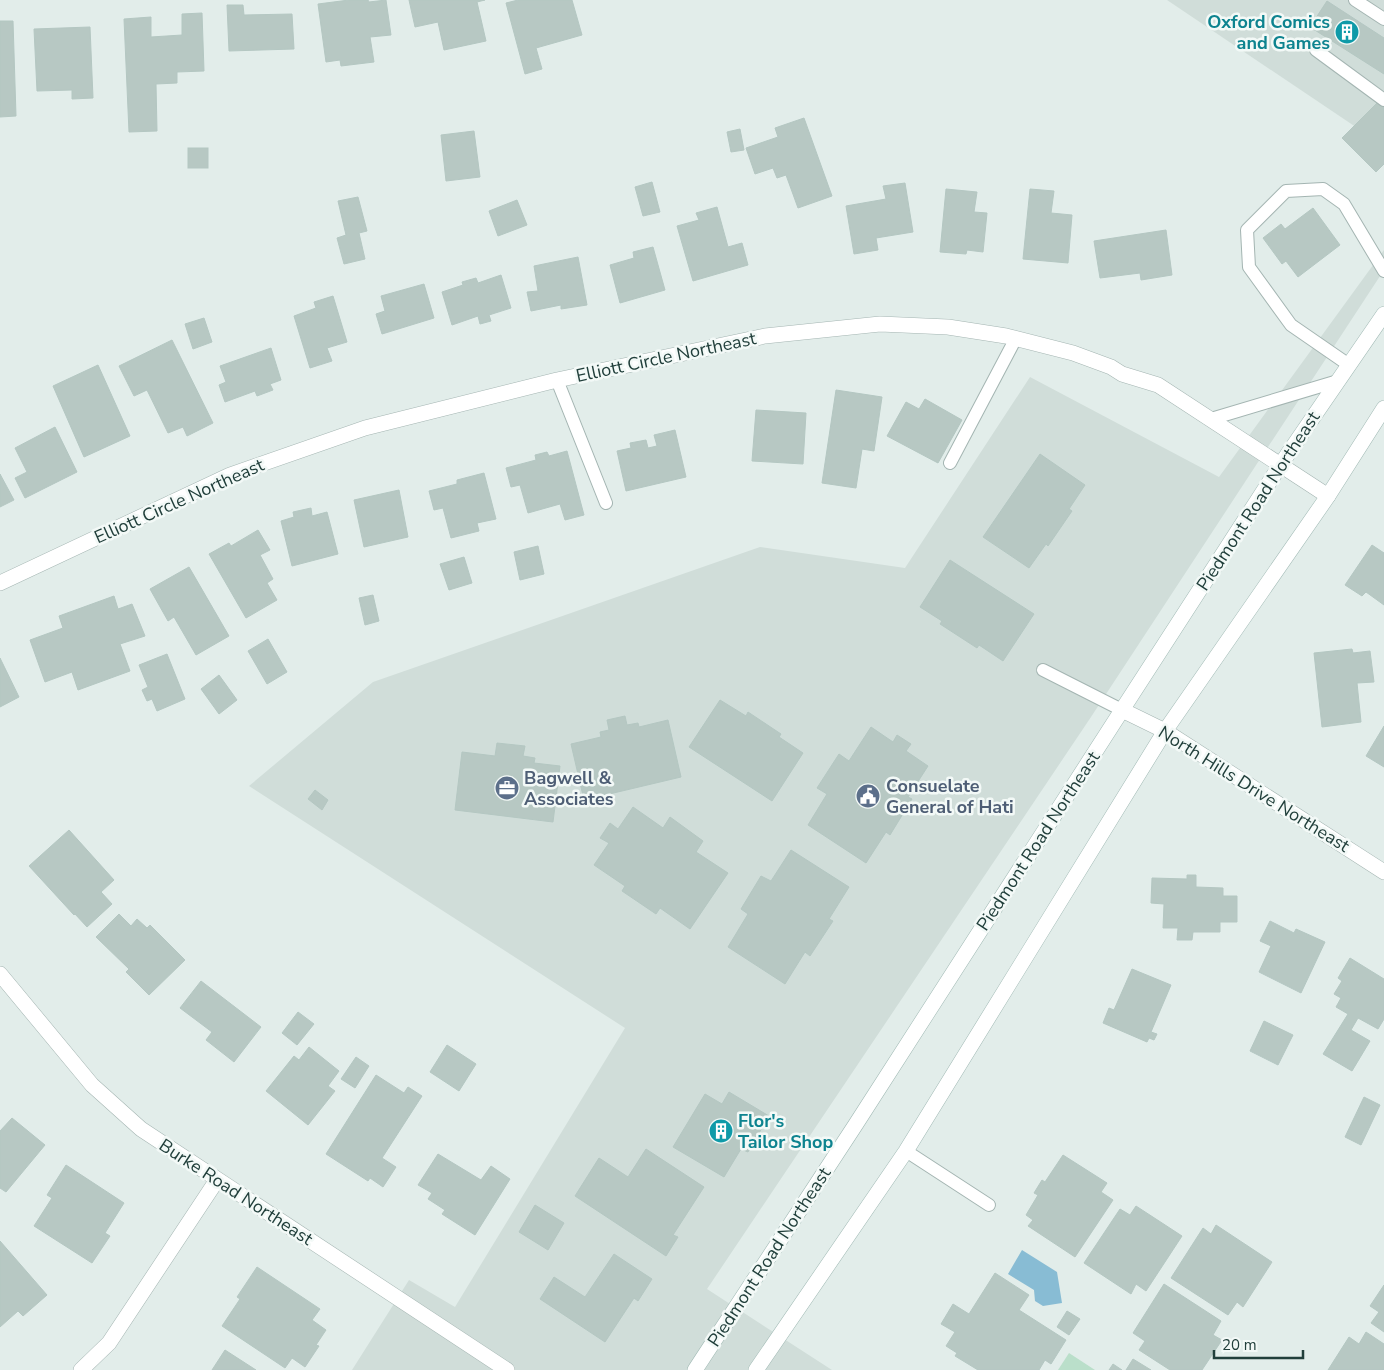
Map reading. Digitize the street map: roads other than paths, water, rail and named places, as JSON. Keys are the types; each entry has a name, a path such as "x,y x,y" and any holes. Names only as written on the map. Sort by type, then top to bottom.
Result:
{"street":[{"name":"Piedmont Road Northeast","path":"695,1370 856,1124 1281,464 1384,314"},
{"name":"Elliott Circle Northeast","path":"0,583 230,475 365,428 556,380 765,336 880,324 948,327 1016,338 1073,353 1112,367 1122,374 1158,385 1328,496"},
{"path":"756,1370 906,1151 1165,731 1328,496 1384,408"},
{"name":"North Hills Drive Northeast","path":"1122,710 1165,731 1384,872"},
{"name":"Burke Road Northeast","path":"0,974 92,1085 141,1128 217,1180 508,1370"},
{"path":"81,1370 109,1343 217,1180"}],"lane":[{"path":"1356,0 1384,19"},
{"path":"1316,50 1384,100"},
{"path":"1349,365 1291,325 1249,267 1247,230 1286,191 1323,189 1344,204 1384,271"},
{"path":"950,463 1016,338"},
{"path":"556,380 606,503"},
{"path":"1211,419 1338,381"},
{"path":"1043,670 1122,710"},
{"path":"906,1151 988,1205"}],"water":[{"path":"1022,1250 1057,1272 1062,1303 1043,1306 1035,1301 1034,1290 1008,1274"}],"place":[{"name":"Oxford Comics and Games","path":"1347,32"},
{"name":"Bagwell & Associates","path":"507,788"},
{"name":"Consuelate General of Hati","path":"868,796"},
{"name":"Flor's Tailor Shop","path":"721,1131"}]}
